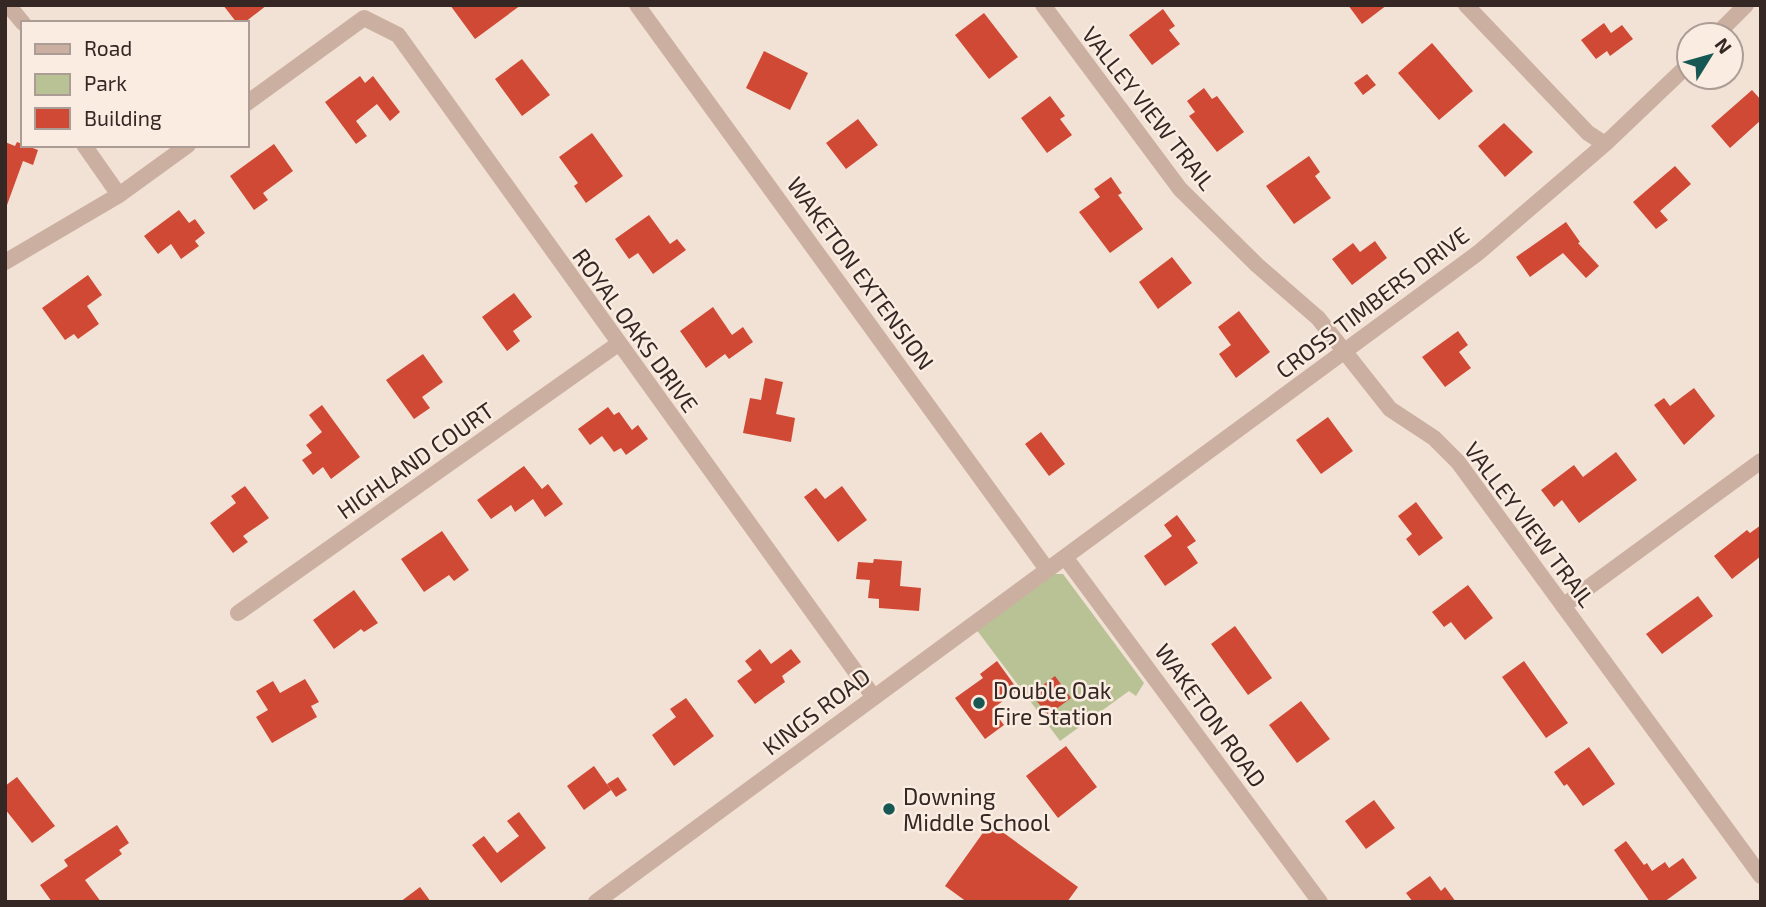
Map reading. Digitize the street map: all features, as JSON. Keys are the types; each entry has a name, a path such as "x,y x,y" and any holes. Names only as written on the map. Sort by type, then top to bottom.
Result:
{"street":[{"path":"8,5 21,21"},
{"name":"WAKETON EXTENSION","path":"637,5 1046,568"},
{"name":"VALLEY VIEW TRAIL","path":"1043,5 1180,189 1256,265 1318,318 1390,409 1434,438 1458,462 1761,876"},
{"path":"1466,5 1588,133 1605,144"},
{"path":"1730,21 1746,5"},
{"name":"ROYAL OAKS DRIVE","path":"248,102 365,18 398,35 873,696"},
{"name":"CROSS TIMBERS DRIVE","path":"1065,556 1478,253 1605,144 1675,77"},
{"path":"85,147 119,195"},
{"path":"5,262 119,195 185,147"},
{"name":"HIGHLAND COURT","path":"238,613 618,344"},
{"path":"1563,606 1761,461"},
{"name":"KINGS ROAD","path":"596,902 1065,556"},
{"name":"WAKETON ROAD","path":"1065,556 1320,902"}],"green space":[{"path":"1054,574 1063,574 1144,683 1136,696 1129,691 1060,741 976,629"}],"building":[{"path":"223,5 267,5 247,21 235,21"},
{"path":"450,5 521,5 475,39"},
{"path":"1348,5 1387,5 1362,24"},
{"path":"1163,9 1175,26 1169,30 1180,44 1152,65 1129,35"},
{"path":"984,13 1018,57 989,79 955,35"},
{"path":"1604,23 1611,33 1622,25 1633,39 1610,56 1607,51 1596,59 1581,40"},
{"path":"1432,43 1473,91 1439,120 1398,73"},
{"path":"764,51 808,73 790,110 746,88"},
{"path":"522,59 550,95 522,116 495,79"},
{"path":"1367,74 1376,85 1363,95 1354,83"},
{"path":"360,76 365,83 373,76 400,112 390,121 377,104 356,121 367,136 356,144 325,102"},
{"path":"1204,88 1212,99 1217,96 1244,132 1217,152 1189,116 1195,112 1187,101"},
{"path":"1752,90 1761,100 1761,120 1730,148 1711,126"},
{"path":"1050,96 1065,116 1060,119 1072,135 1047,153 1021,118"},
{"path":"858,119 878,145 846,169 826,143"},
{"path":"1504,123 1533,152 1505,177 1478,146"},
{"path":"592,133 623,176 586,203 574,186 578,183 559,157"},
{"path":"5,142 15,146 17,142 21,144 21,147 38,150 33,165 23,161 7,205"},
{"path":"274,144 293,171 263,193 268,200 254,210 230,176"},
{"path":"1309,156 1320,172 1315,176 1331,198 1294,224 1266,186"},
{"path":"1675,166 1691,184 1660,211 1668,220 1656,229 1633,202"},
{"path":"1111,177 1122,193 1118,195 1143,229 1110,253 1079,212 1100,197 1094,189"},
{"path":"179,210 189,223 195,219 205,233 195,241 199,246 181,259 171,244 158,254 144,236"},
{"path":"649,215 670,244 677,239 686,250 653,274 638,253 629,259 615,239"},
{"path":"1566,222 1580,242 1578,243 1599,266 1586,278 1563,253 1530,277 1516,257"},
{"path":"1375,241 1387,258 1352,285 1332,259 1353,243 1360,252"},
{"path":"1172,257 1192,283 1158,309 1139,282"},
{"path":"88,275 102,295 87,306 99,324 78,339 74,334 65,340 42,308"},
{"path":"514,293 532,317 513,331 520,341 507,351 482,317"},
{"path":"713,307 732,335 743,327 753,342 729,359 725,354 706,368 680,331"},
{"path":"1239,311 1270,352 1236,378 1219,354 1231,345 1218,327"},
{"path":"1458,331 1468,345 1459,352 1471,368 1445,387 1422,357"},
{"path":"423,354 443,382 422,397 430,408 414,419 386,380"},
{"path":"765,378 783,382 776,414 795,418 791,442 743,433 750,398 761,400"},
{"path":"1694,388 1715,416 1684,445 1654,405 1664,398 1670,406"},
{"path":"322,405 360,457 331,479 323,467 313,475 302,460 312,453 306,445 322,432 309,415"},
{"path":"608,407 614,415 619,412 632,430 638,425 648,439 626,455 621,448 614,452 602,436 590,445 578,429"},
{"path":"1328,417 1353,451 1321,474 1296,440"},
{"path":"1041,432 1065,464 1049,476 1025,444"},
{"path":"1616,452 1637,480 1579,523 1562,500 1554,507 1541,490 1574,465 1583,477"},
{"path":"524,466 542,489 548,484 563,504 545,517 533,499 515,512 511,505 491,519 477,500"},
{"path":"245,486 269,518 243,536 248,542 233,553 210,523 236,503 231,496"},
{"path":"842,486 867,520 838,542 804,497 816,488 825,499"},
{"path":"1416,502 1443,538 1419,556 1406,539 1412,534 1398,516"},
{"path":"1177,515 1196,541 1187,547 1198,563 1165,586 1144,556 1172,536 1164,525"},
{"path":"1761,525 1761,556 1732,579 1714,556 1747,530 1750,533"},
{"path":"442,531 469,570 454,581 449,575 424,592 401,559"},
{"path":"874,559 902,561 900,586 921,588 919,611 879,608 879,599 868,598 870,580 856,579 858,562 873,563"},
{"path":"1468,585 1493,618 1465,640 1451,622 1444,627 1432,612"},
{"path":"354,590 378,623 364,632 361,629 334,649 313,620"},
{"path":"1698,596 1713,616 1662,654 1646,634"},
{"path":"1235,626 1272,678 1248,695 1211,644"},
{"path":"760,649 771,664 791,649 801,662 782,676 785,682 755,704 737,681 752,670 745,661"},
{"name":"Double Oak Fire Station","path":"997,661 1018,690 992,709 1004,725 985,739 955,698 983,678 980,674"},
{"path":"1524,661 1568,723 1546,738 1502,677"},
{"path":"1055,676 1071,698 1048,715 1031,694"},
{"path":"305,679 319,702 311,706 317,717 272,743 256,717 268,710 256,691 273,681 280,693"},
{"path":"686,698 714,736 674,766 652,735 676,717 670,709"},
{"path":"1301,701 1330,739 1297,763 1269,725"},
{"path":"1066,746 1097,787 1058,818 1026,776"},
{"path":"1589,747 1615,784 1583,806 1567,784 1564,786 1554,772"},
{"path":"594,766 611,790 584,810 567,786"},
{"path":"17,777 55,826 32,843 5,809 5,786"},
{"path":"618,777 627,790 616,797 607,784"},
{"path":"1374,800 1395,828 1366,849 1345,821"},
{"path":"519,812 546,848 501,883 472,845 484,836 497,853 519,836 507,821"},
{"name":"Downing Middle School","path":"990,823 1078,887 1067,902 967,902 945,886"},
{"path":"117,825 129,843 119,850 122,854 85,880 101,902 52,902 40,885 68,866 64,860"},
{"path":"1626,841 1644,865 1647,863 1652,871 1665,862 1669,868 1683,858 1697,878 1664,902 1650,902 1614,850"},
{"path":"1430,876 1441,891 1445,887 1456,902 1413,902 1406,893"},
{"path":"420,887 431,902 400,902"}],"place":[{"name":"Double Oak Fire Station","path":"979,703"},
{"name":"Downing Middle School","path":"889,809"}]}
